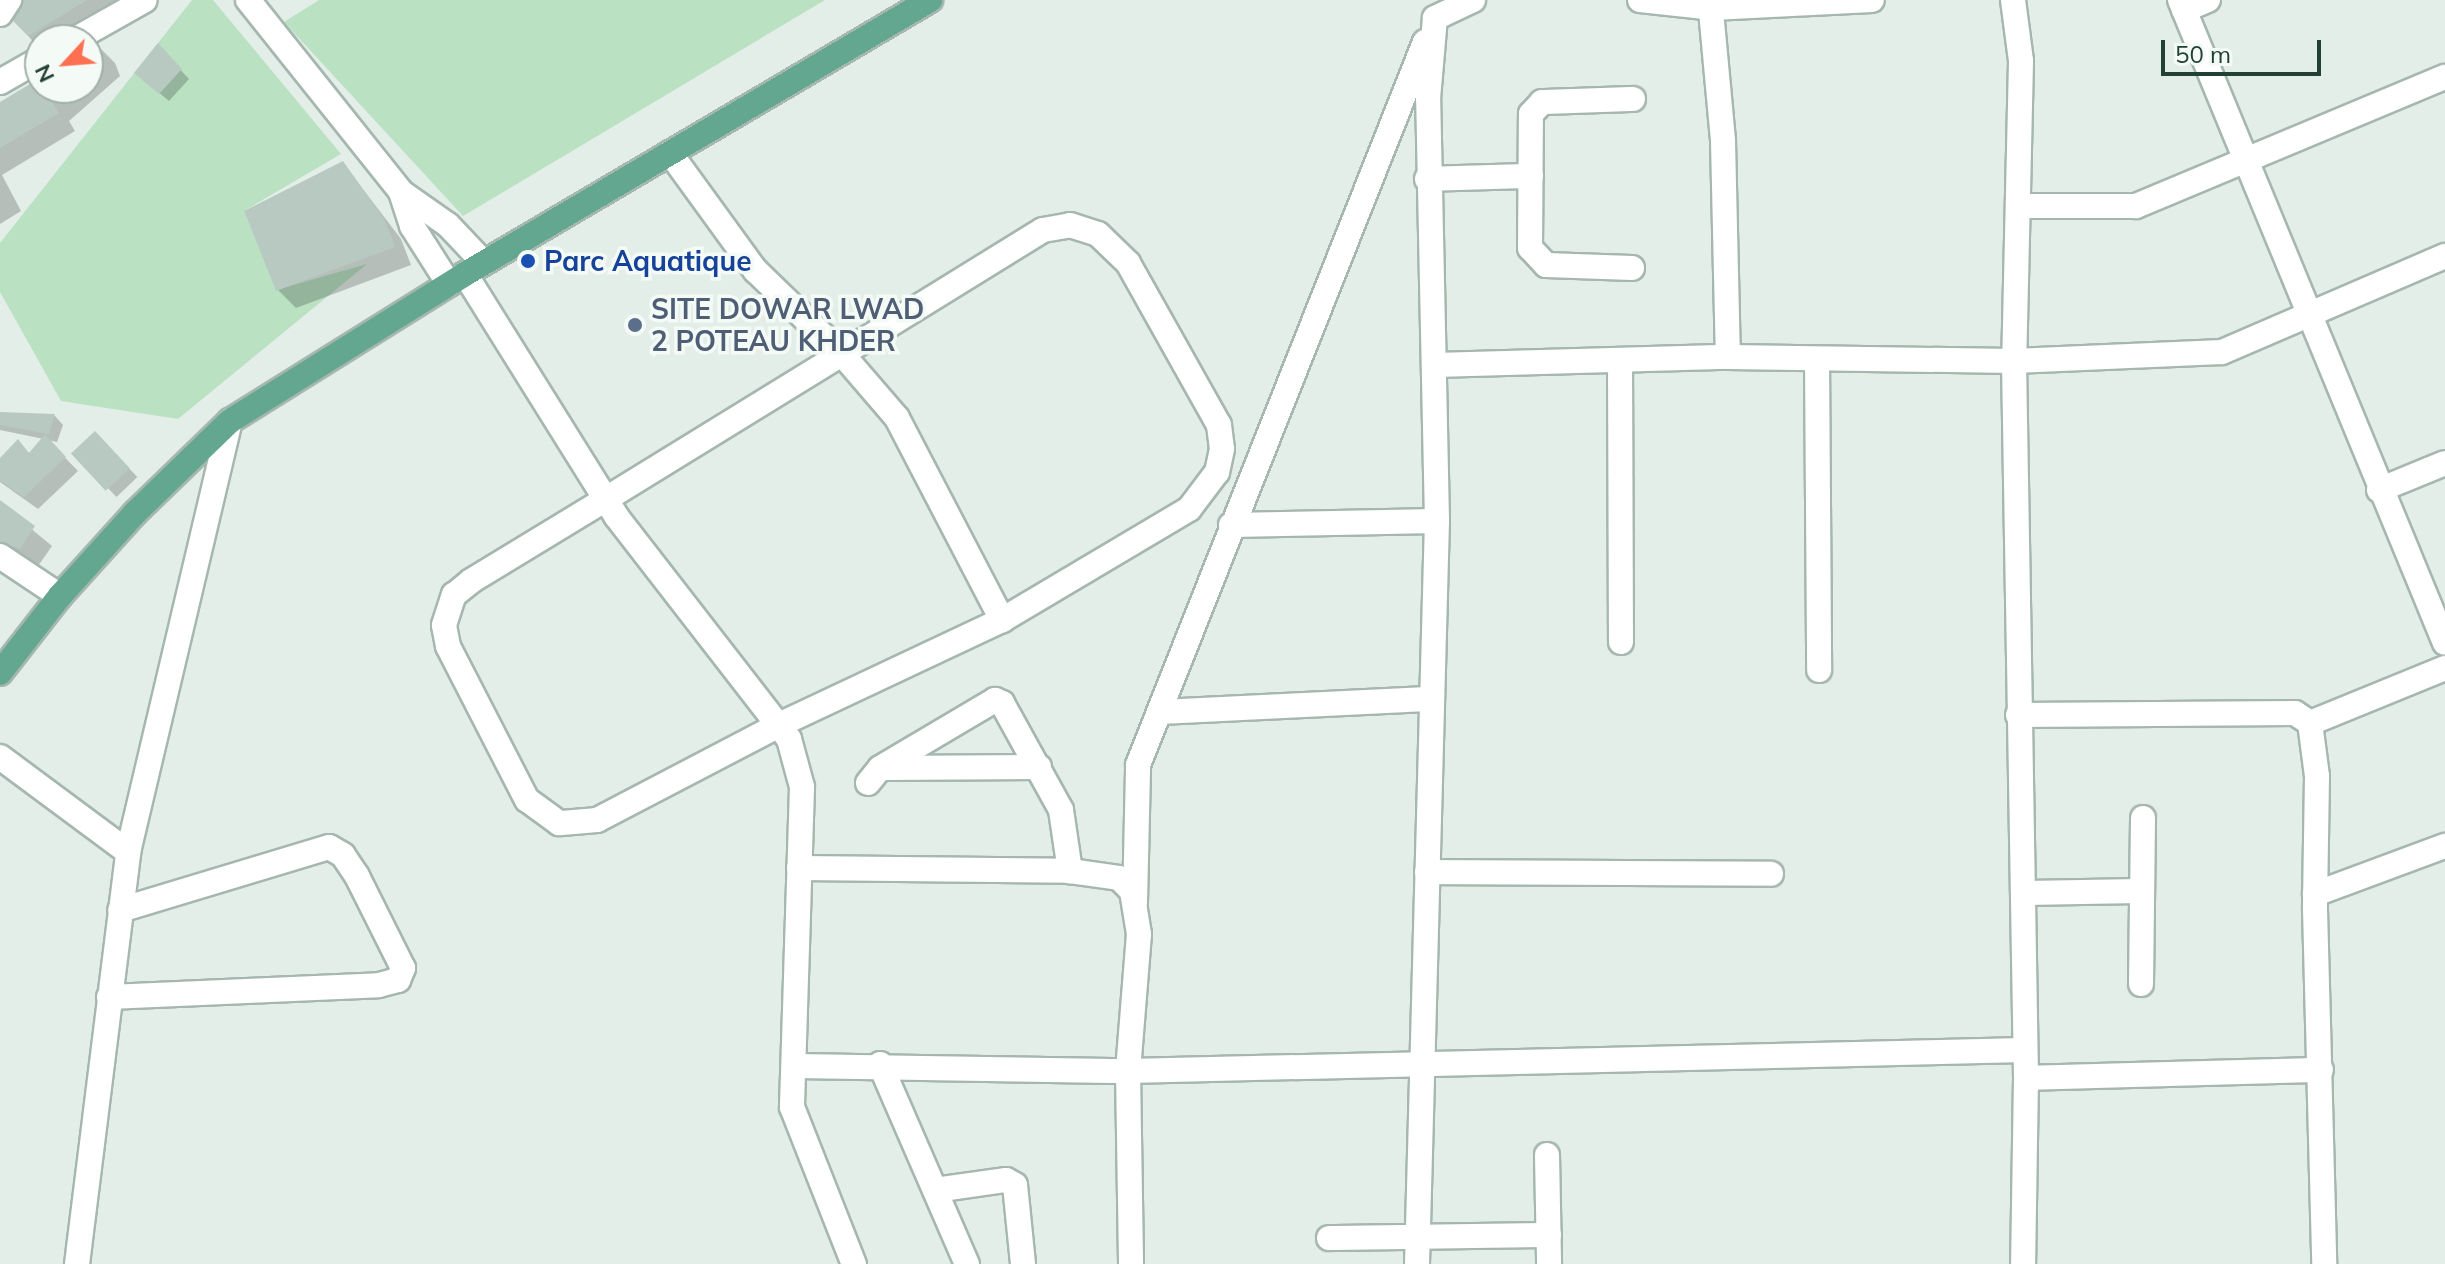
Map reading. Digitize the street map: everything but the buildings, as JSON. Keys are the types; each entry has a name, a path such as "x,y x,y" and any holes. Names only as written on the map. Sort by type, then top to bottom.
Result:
{"main road":[{"path":"0,673 60,596 230,421 466,273 924,1"}],"street":[{"path":"0,14 9,0"},
{"path":"102,24 145,0"},
{"path":"248,0 401,192 448,225 466,273 606,499 789,739 802,787 796,1066 792,1107 798,1131 854,1264"},
{"path":"1131,1264 1128,1071 1139,934 1135,902 1138,765 1162,712 1231,525 1303,359 1435,18 1473,0"},
{"path":"1640,0 1711,4 1872,0"},
{"path":"2013,0 2021,61 2014,361 2026,1078 2023,1264"},
{"path":"2208,0 2182,5 2243,163 2445,643"},
{"path":"1711,4 1723,141 1728,357"},
{"path":"1417,1264 1437,521 1435,365 1427,179 1435,18"},
{"path":"0,82 24,68"},
{"path":"2018,206 2136,206 2445,77"},
{"path":"1632,268 1546,265 1530,248 1535,106 1633,99"},
{"path":"670,153 755,270 842,354 882,398 913,444 1002,620"},
{"path":"1427,179 1531,176"},
{"path":"401,192 416,233 466,273"},
{"path":"1057,225 1098,234 1128,263 1219,425 1222,449 1217,472 1189,509 1170,523 1002,620 779,725 597,820 559,823 527,800 448,646 446,614 454,595 471,581 842,354 1057,225"},
{"path":"1435,365 1728,357 2014,361 2222,352 2445,256"},
{"path":"1817,359 1819,670"},
{"path":"1620,360 1621,642"},
{"path":"77,1264 128,852 230,421"},
{"path":"2379,490 2445,463"},
{"path":"1231,525 1437,521"},
{"path":"0,556 60,596"},
{"path":"2310,723 2445,668"},
{"path":"1162,712 1431,699"},
{"path":"1039,767 874,776 995,700 1039,767 1061,810 1070,871"},
{"path":"2018,715 2295,713 2310,723 2317,776 2315,894 2324,1264"},
{"path":"0,757 128,852"},
{"path":"2141,984 2143,818"},
{"path":"2315,894 2445,846"},
{"path":"109,997 379,985 398,980 403,968 357,876 343,855 329,847 120,910"},
{"path":"799,868 1070,871 1119,878 1135,902"},
{"path":"1427,872 1771,874"},
{"path":"2023,893 2142,891"},
{"path":"796,1066 880,1064 1128,1071 2025,1050"},
{"path":"880,1064 967,1264"},
{"path":"2026,1078 2321,1070"},
{"path":"1547,1155 1549,1264"},
{"path":"935,1190 1006,1180 1015,1185 1023,1264"},
{"path":"1329,1238 1549,1235"}],"green space":[{"path":"192,0 213,0 341,154 244,211 276,290 367,264 178,419 61,401 0,292 0,243"},
{"path":"319,0 825,0 463,216 284,22"}],"place":[{"name":"Parc Aquatique","path":"528,261"},
{"name":"SITE DOWAR LWAD 2 POTEAU KHDER","path":"635,325"}]}
